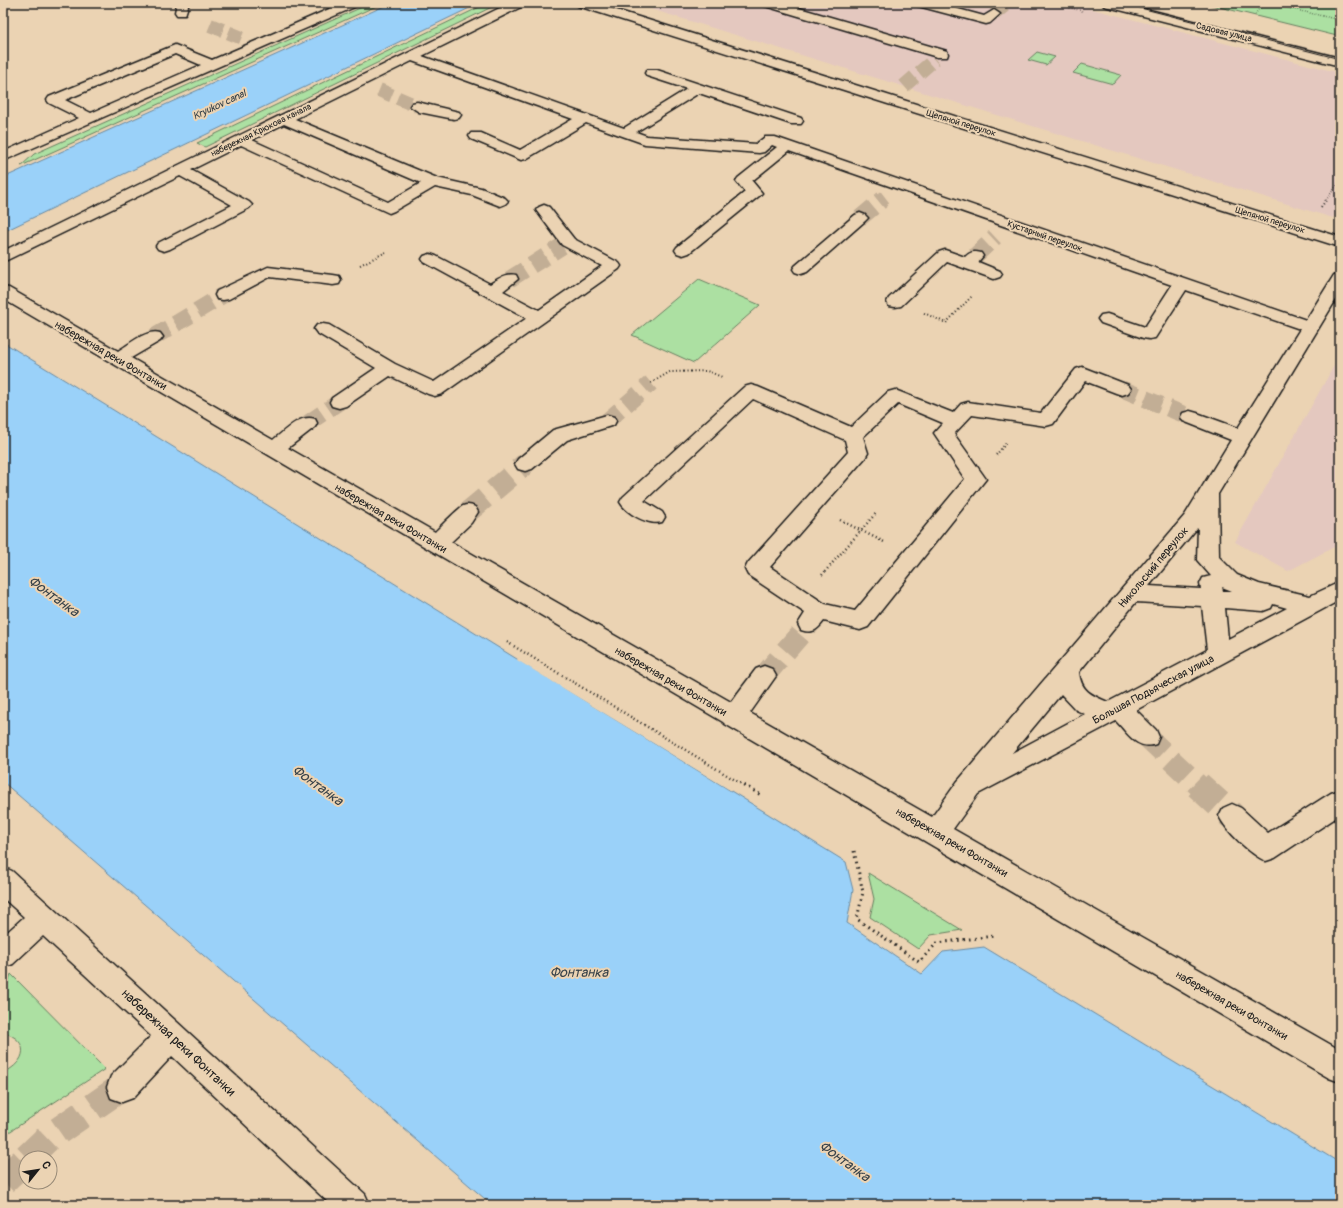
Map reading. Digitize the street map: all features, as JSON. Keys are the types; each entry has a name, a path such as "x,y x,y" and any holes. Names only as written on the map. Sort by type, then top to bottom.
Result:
{"street":[{"path":"3,157 353,3"},
{"name":"набережная Крюкова канала","path":"3,257 519,3"},
{"name":"Щепяной переулок","path":"582,3 1340,242"},
{"path":"769,3 942,54 935,59"},
{"path":"922,3 986,20 994,14"},
{"name":"Садовая улица","path":"1108,3 1340,62"},
{"path":"242,38 258,45"},
{"path":"91,118 54,100 175,49 212,65"},
{"path":"411,56 644,140 758,149 779,143"},
{"path":"652,73 796,121 779,143 743,181 754,193 683,250"},
{"path":"359,82 373,88"},
{"path":"626,133 698,88"},
{"path":"888,100 900,89"},
{"path":"417,106 424,109 454,114"},
{"path":"284,119 433,182 476,191 500,201"},
{"path":"476,136 521,156 583,119"},
{"path":"241,140 389,208 433,182"},
{"path":"4,142 19,150"},
{"name":"Кустарный переулок","path":"779,143 899,185 1004,228 1182,283 1310,327"},
{"path":"164,246 244,205 180,170"},
{"path":"884,197 899,185"},
{"path":"324,329 390,368 435,390 613,266 565,244 544,210"},
{"path":"801,269 860,218"},
{"path":"896,302 945,255 971,260 994,274"},
{"path":"430,259 539,317"},
{"path":"223,295 268,272 333,280"},
{"path":"491,291 510,279"},
{"name":"Никольский переулок","path":"936,833 966,790 1192,520 1340,279"},
{"path":"1107,319 1149,334 1182,283"},
{"name":"набережная реки Фонтанки","path":"3,292 733,717 1340,1067"},
{"path":"117,359 154,337"},
{"path":"339,402 390,368"},
{"path":"655,516 630,502 751,391 853,436 858,453 756,569 801,599 814,618 860,621 976,479 944,433 968,408 1046,420 1082,373 1122,389"},
{"path":"853,436 895,396 956,421"},
{"path":"1190,417 1242,437"},
{"path":"525,464 560,435 607,421"},
{"path":"273,450 308,423"},
{"path":"1209,492 1208,560 1219,655"},
{"path":"435,544 464,518 468,512"},
{"path":"1208,560 1229,581 1255,592 1312,605"},
{"name":"Большая Подьяческая улица","path":"966,790 1113,710 1340,590"},
{"path":"1131,593 1312,605"},
{"path":"1067,671 1069,687 1084,703 1113,710 1147,737"},
{"path":"733,717 764,676"},
{"path":"1232,816 1266,849 1340,801"},
{"name":"набережная реки Фонтанки","path":"3,880 354,1205"},
{"path":"3,954 44,917"},
{"path":"122,1087 172,1035"}],"path":[{"path":"1252,18 1265,3 1340,20"},
{"path":"1329,3 1340,5"},
{"path":"360,265 388,251"},
{"path":"896,302 946,323 994,274"},
{"path":"651,383 670,372 707,370 751,391"},
{"path":"976,479 1028,418"},
{"path":"811,506 914,556"},
{"path":"801,599 877,512"},
{"path":"507,642 762,795"},
{"path":"854,851 863,892 857,919 919,962 937,943 994,936"}],"shaded area":[{"path":"631,3 1069,3 1340,73 1340,207 1333,218"},
{"path":"1340,355 1340,544 1288,571 1235,542"}],"green space":[{"path":"371,3 383,3 21,166 34,154"},
{"path":"488,3 500,3 205,147 197,143"},
{"path":"1203,3 1340,3 1340,32 1337,36"},
{"path":"1037,52 1055,57 1046,65 1028,60"},
{"path":"1082,64 1121,75 1113,84 1073,73"},
{"path":"699,279 760,305 694,363 632,335"},
{"path":"868,873 962,930 931,935 918,949 870,917 874,899"},
{"path":"11,974 105,1069 3,1136 3,1073 17,1063 21,1058 22,1052 22,1046 18,1041 12,1036 3,1032 3,997"}],"water":[{"name":"Kryukov canal","path":"391,3 480,3 3,232 3,178"},
{"name":"Фонтанка","path":"3,342 846,862 853,890 847,923 922,974 943,952 984,947 1340,1163 1340,1205 492,1205 3,782"}],"pier":[{"path":"518,658 731,788 730,790 517,660"}],"tunnel":[{"path":"994,14 1008,3"},
{"path":"210,25 242,38"},
{"path":"904,86 935,59"},
{"path":"379,90 417,106"},
{"path":"881,200 885,197"},
{"path":"860,218 883,199"},
{"path":"975,256 995,237"},
{"path":"510,279 562,246"},
{"path":"154,337 223,295"},
{"path":"607,421 651,383"},
{"path":"1122,389 1190,417"},
{"path":"308,423 339,402"},
{"path":"468,512 525,464"},
{"path":"764,676 809,624"},
{"path":"1147,737 1199,786"},
{"path":"1198,785 1232,816"},
{"path":"35,1150 48,1138 122,1087"},
{"path":"3,1181 18,1167"}],"tram line":[{"path":"1121,3 1340,59"}]}
